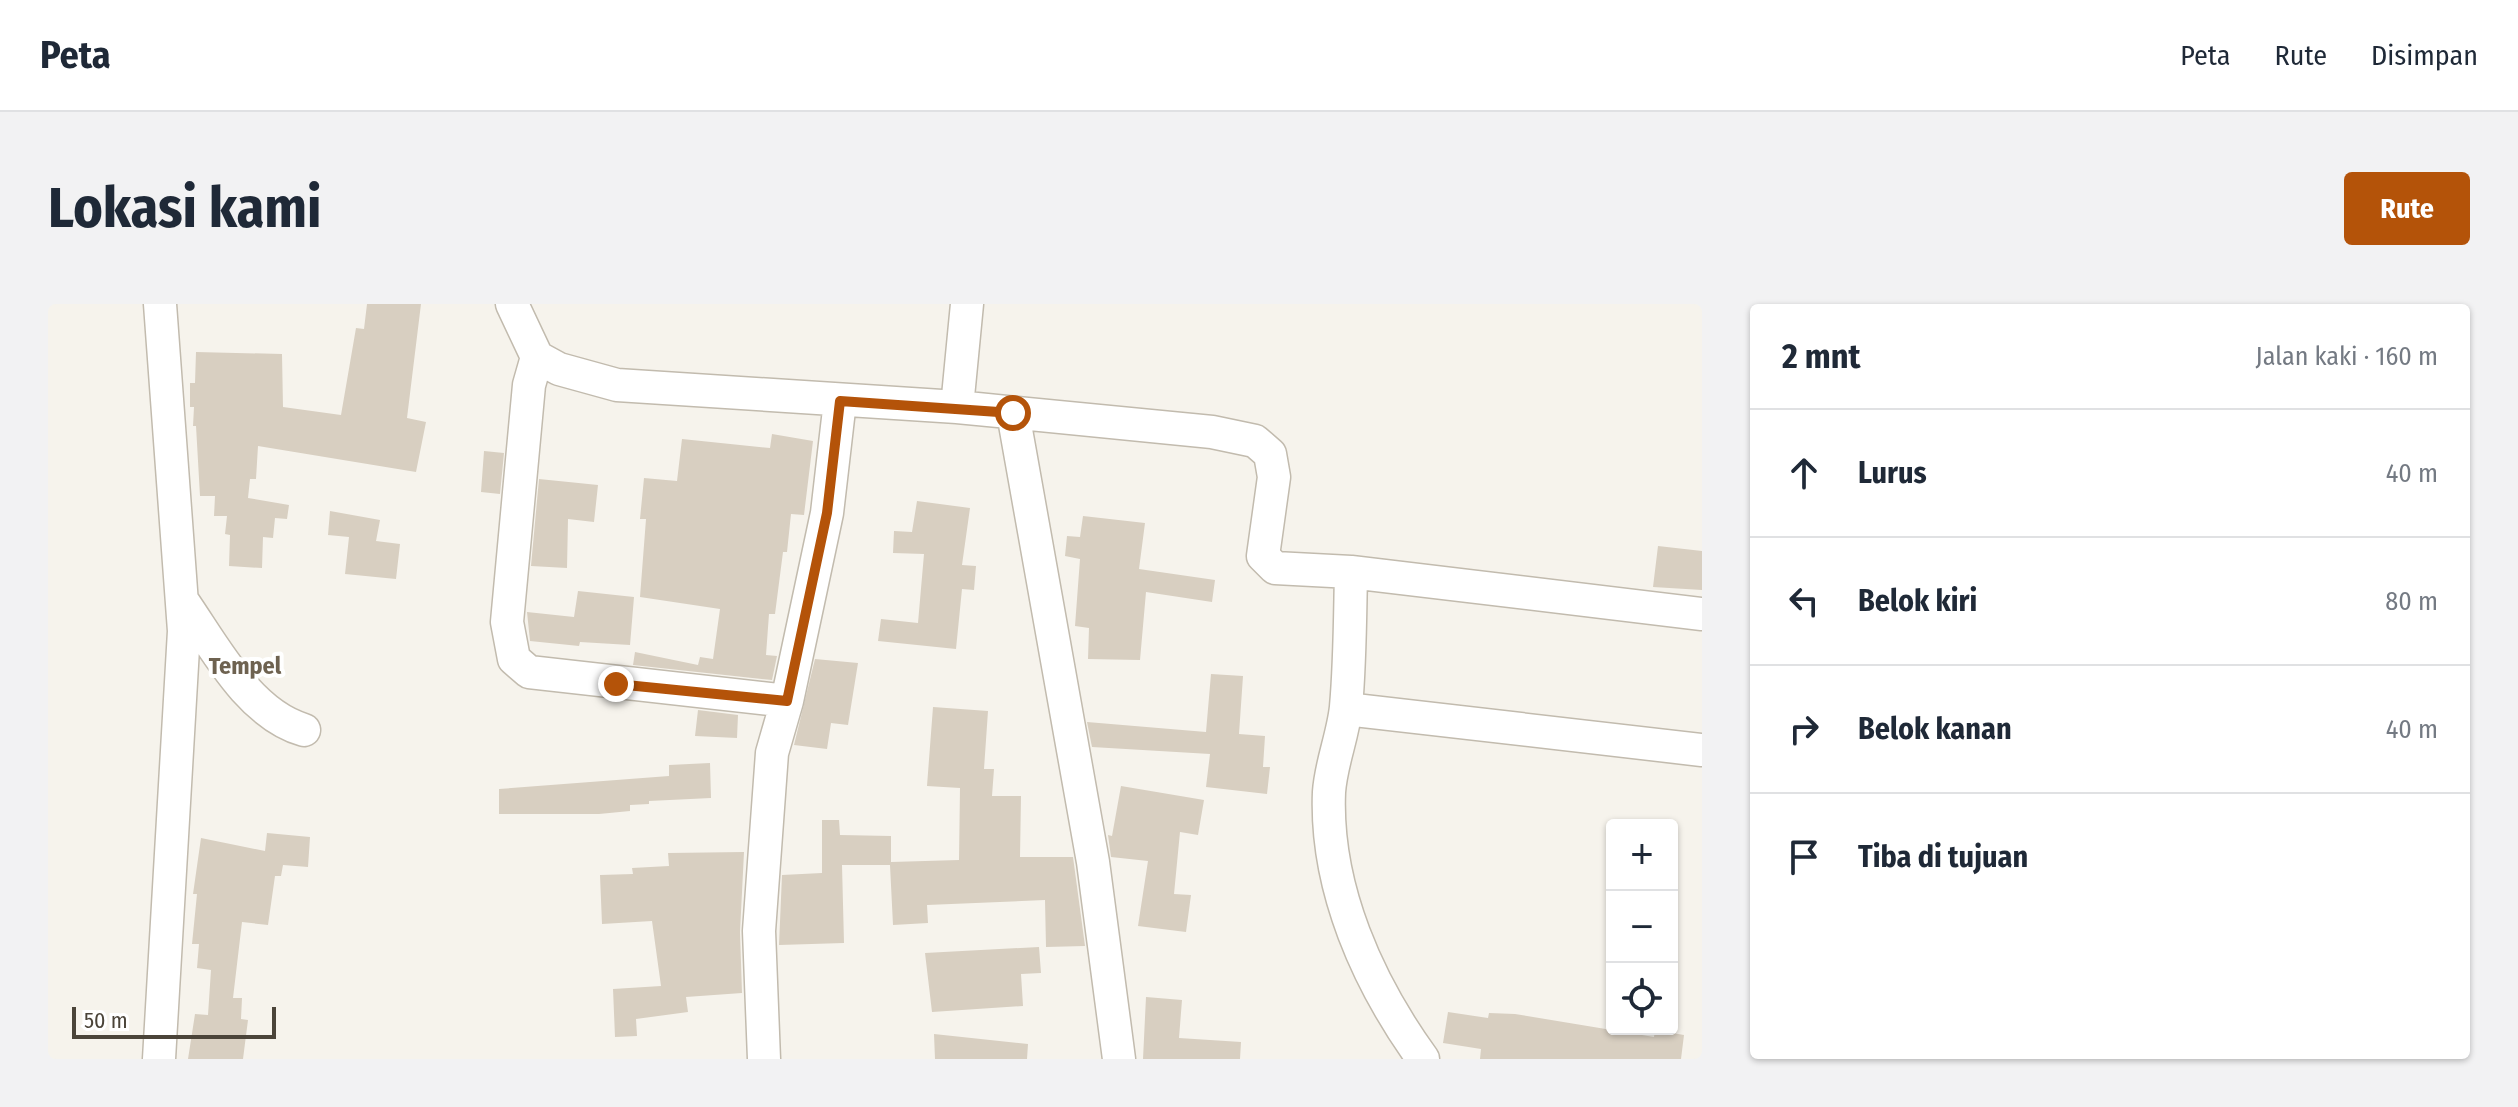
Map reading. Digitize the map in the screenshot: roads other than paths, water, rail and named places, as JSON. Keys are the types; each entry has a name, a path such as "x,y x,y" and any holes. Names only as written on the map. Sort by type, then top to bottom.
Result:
{"street":[{"path":"159,1059 184,617 160,304"},
{"path":"512,304 537,357 559,369 617,385 957,407 1212,432 1255,441 1270,454 1274,477 1263,556 1267,564 1275,568 1351,572 1702,614"},
{"path":"957,407 967,304"},
{"path":"537,357 529,385 507,622 514,659 529,672 787,701"},
{"path":"764,1059 759,931 772,753 787,701 827,513 840,401"},
{"path":"1013,413 1093,862 1119,1059"},
{"path":"1351,572 1346,709 1329,790 1332,851 1348,918 1366,964 1394,1019 1423,1059"},
{"path":"184,617 254,698 283,724 304,730"},
{"path":"1346,709 1702,750"}],"district":[{"name":"Tempel","path":"245,666"}]}
